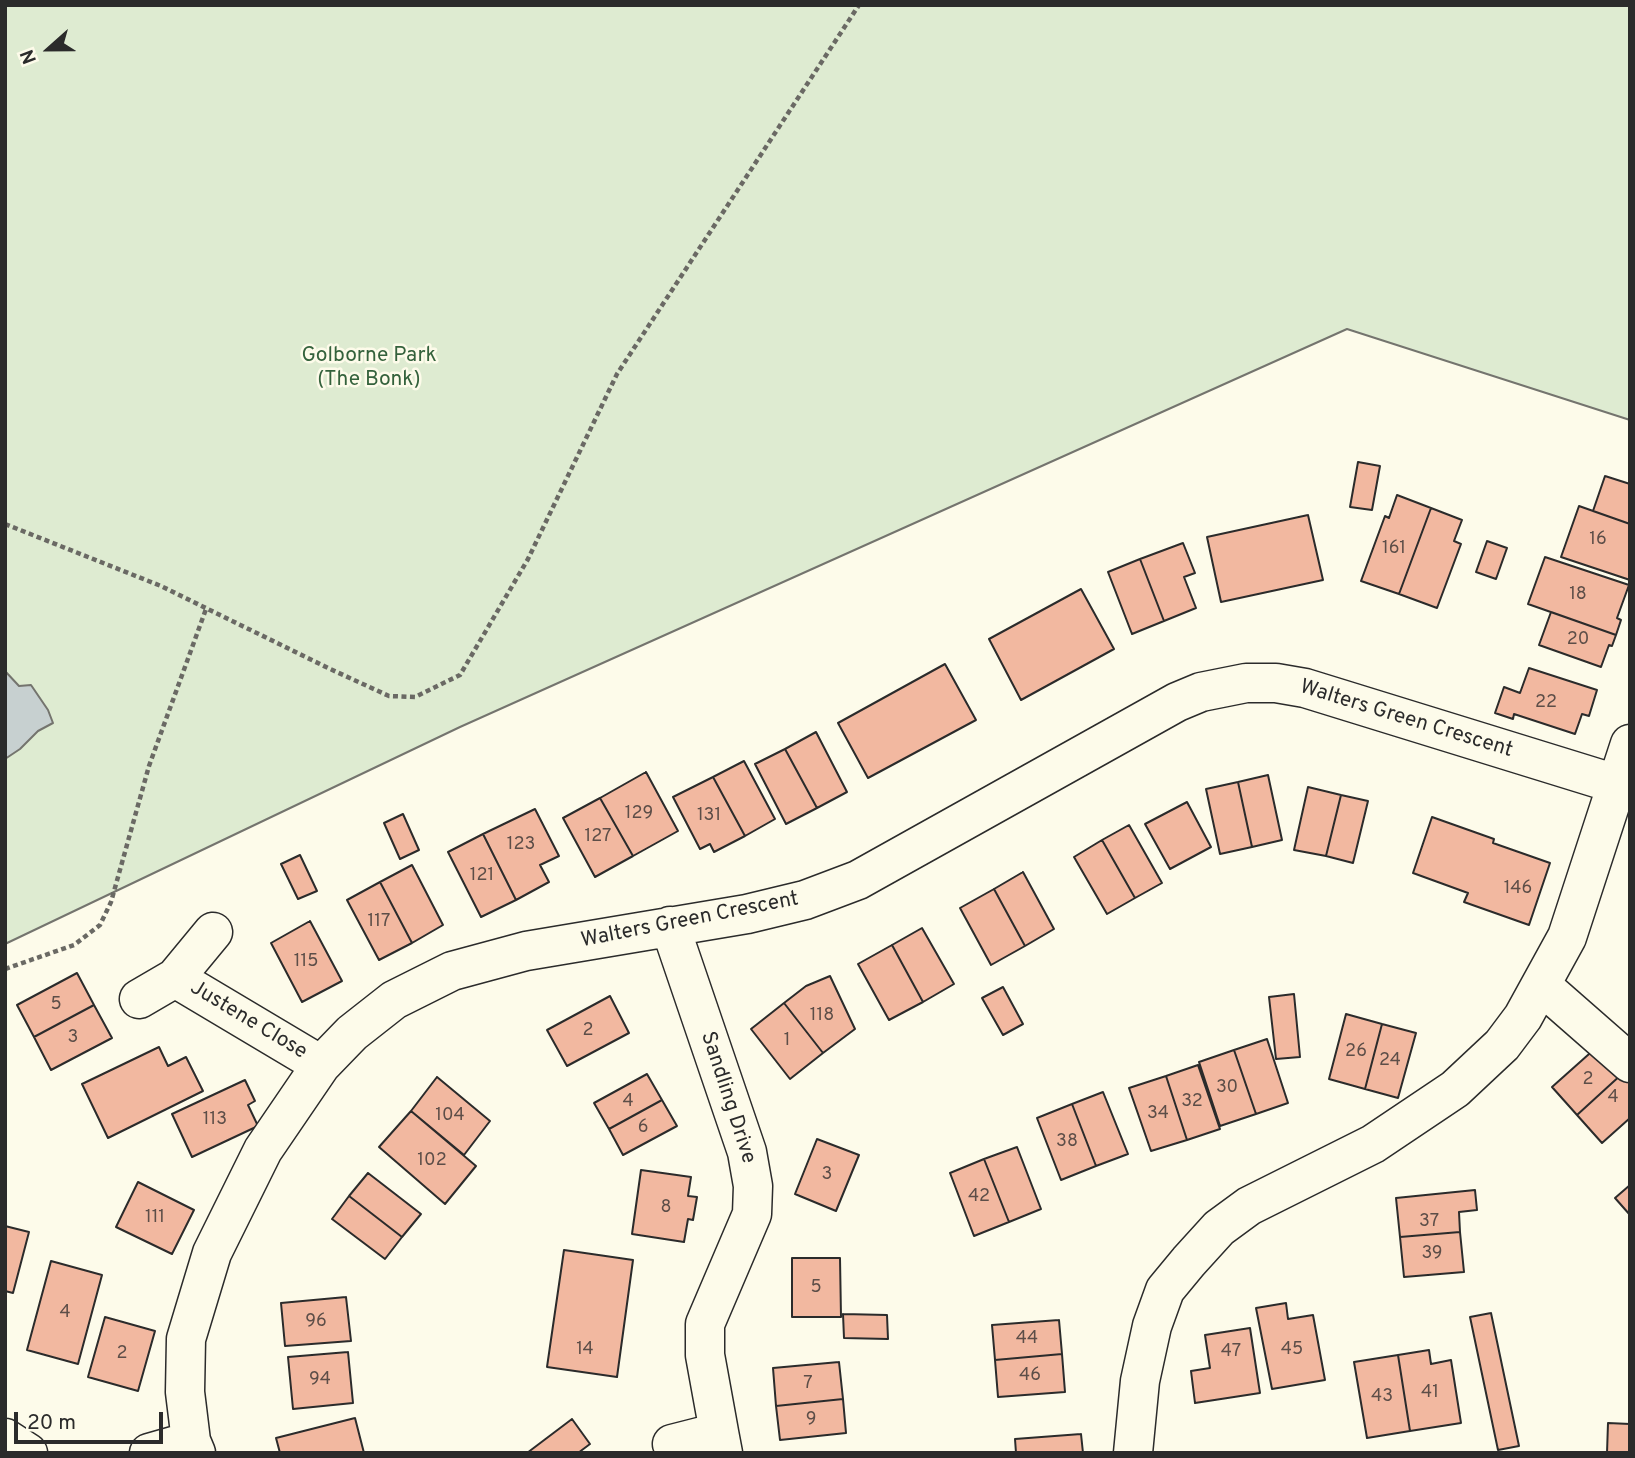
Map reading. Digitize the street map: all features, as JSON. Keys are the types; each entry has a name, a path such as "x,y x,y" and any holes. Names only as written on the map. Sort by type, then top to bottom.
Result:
{"street":[{"name":"Walters Green Crescent","path":"193,1447 185,1392 186,1339 212,1253 263,1150 321,1065 352,1033 394,1000 452,971 526,951 747,914 805,900 858,880 1177,702 1200,692 1246,682 1305,688 1616,784"},
{"path":"1133,1453 1140,1381 1152,1326 1165,1290 1189,1261 1219,1228 1250,1206 1373,1144 1455,1089 1502,1045 1523,1017 1567,937 1630,744"},
{"name":"Sandling Drive","path":"670,926 747,1152 753,1186 752,1214 705,1324 705,1355 721,1442 672,1444"},
{"name":"Justene Close","path":"139,999 175,978 213,932"},
{"name":"Justene Close","path":"175,978 321,1065"},
{"path":"1542,986 1630,1063"},
{"path":"5,1438 28,1453"},
{"path":"149,1453 193,1447"}],"path":[{"path":"5,524 162,586 389,696 415,697 460,675 528,559 617,374 859,5"},
{"path":"5,969 74,945 100,925 111,902 149,766 206,609"}],"green space":[{"name":"Golborne Park (The Bonk)","path":"5,5 1630,5 1630,420 1347,329 460,727 5,944"}],"shaded area":[{"path":"5,671 19,686 31,685 48,710 53,723 38,731 5,759"}],"building":[{"path":"1358,462 1380,466 1372,510 1350,507"},
{"path":"1605,476 1630,484 1630,524 1593,511"},
{"path":"1397,495 1431,508 1399,594 1361,581 1385,516 1389,518"},
{"path":"1579,506 1630,524 1630,580 1561,557"},
{"path":"1431,508 1462,520 1454,541 1461,544 1437,608 1399,594"},
{"path":"1308,515 1323,580 1221,602 1207,537"},
{"path":"1487,541 1507,548 1496,579 1476,572"},
{"path":"1183,543 1195,573 1184,577 1196,608 1164,621 1140,559"},
{"path":"1545,557 1629,585 1617,618 1621,620 1616,635 1528,604"},
{"path":"1140,559 1164,621 1132,634 1108,572"},
{"path":"1081,589 1114,649 1021,700 989,639"},
{"path":"1551,612 1616,635 1601,667 1539,645"},
{"path":"945,664 976,720 868,778 838,723"},
{"path":"1529,668 1597,690 1589,716 1582,714 1575,734 1514,714 1513,719 1495,713 1504,687 1520,693"},
{"path":"816,732 847,792 817,808 785,749"},
{"path":"785,749 817,808 786,824 755,764"},
{"path":"744,761 775,819 745,836 713,777"},
{"path":"646,772 678,831 633,856 600,798"},
{"path":"1268,775 1282,840 1252,847 1238,782"},
{"path":"713,777 745,836 714,852 710,844 700,849 673,797"},
{"path":"1238,782 1252,847 1220,854 1206,789"},
{"path":"1308,787 1341,795 1326,856 1294,850"},
{"path":"1341,795 1368,801 1353,863 1326,856"},
{"path":"600,798 633,856 595,877 563,818"},
{"path":"1187,802 1211,847 1170,869 1145,824"},
{"path":"535,809 559,856 540,865 549,882 516,900 483,834"},
{"path":"403,814 419,850 400,859 384,823"},
{"path":"1432,817 1550,863 1529,925 1464,902 1468,893 1413,873"},
{"path":"1129,825 1162,883 1135,898 1102,840"},
{"path":"483,834 516,900 481,917 448,852"},
{"path":"1102,840 1135,898 1107,914 1074,857"},
{"path":"300,855 317,891 298,899 281,864"},
{"path":"412,865 443,925 412,943 380,882"},
{"path":"1023,872 1054,929 1025,946 994,889"},
{"path":"380,882 412,943 379,960 347,900"},
{"path":"994,889 1025,946 991,965 960,908"},
{"path":"310,921 342,981 302,1002 271,943"},
{"path":"922,928 954,984 923,1002 892,945"},
{"path":"892,945 923,1002 889,1020 858,964"},
{"path":"77,973 94,1005 34,1037 17,1005"},
{"path":"830,976 855,1029 823,1053 784,1003 806,986"},
{"path":"1003,987 1023,1024 1003,1035 982,998"},
{"path":"1294,994 1300,1057 1276,1059 1269,997"},
{"path":"610,996 629,1033 567,1066 547,1030"},
{"path":"784,1003 823,1053 790,1079 751,1029"},
{"path":"94,1005 112,1038 51,1070 34,1037"},
{"path":"1346,1014 1382,1024 1365,1089 1329,1079"},
{"path":"1382,1024 1416,1033 1398,1098 1365,1089"},
{"path":"1267,1039 1288,1103 1256,1114 1234,1050"},
{"path":"1598,1046 1623,1073 1577,1115 1552,1087"},
{"path":"159,1047 168,1066 186,1057 203,1091 108,1138 82,1084"},
{"path":"1234,1050 1256,1114 1220,1126 1199,1062"},
{"path":"1198,1065 1220,1129 1187,1140 1166,1076"},
{"path":"1623,1073 1630,1081 1630,1118 1602,1143 1577,1115"},
{"path":"647,1074 662,1100 609,1129 594,1103"},
{"path":"1166,1076 1187,1140 1151,1151 1129,1088"},
{"path":"437,1077 490,1121 464,1155 411,1111"},
{"path":"245,1080 255,1101 248,1105 258,1126 192,1157 172,1114"},
{"path":"1103,1092 1128,1154 1096,1166 1072,1104"},
{"path":"662,1100 677,1126 623,1155 609,1129"},
{"path":"1072,1104 1096,1166 1061,1180 1037,1118"},
{"path":"411,1111 476,1166 445,1204 379,1147"},
{"path":"817,1139 859,1155 836,1211 795,1194"},
{"path":"1017,1147 1041,1209 1009,1222 984,1159"},
{"path":"984,1159 1009,1222 974,1236 950,1173"},
{"path":"641,1170 691,1177 688,1196 697,1197 693,1220 688,1219 684,1242 632,1234"},
{"path":"368,1173 421,1214 402,1237 349,1196"},
{"path":"138,1182 194,1210 172,1254 116,1227"},
{"path":"1630,1185 1630,1215 1615,1198"},
{"path":"1475,1190 1477,1210 1459,1212 1460,1232 1400,1237 1396,1198"},
{"path":"349,1196 402,1237 385,1259 332,1219"},
{"path":"5,1226 29,1232 13,1293 5,1291"},
{"path":"1460,1232 1464,1272 1404,1277 1400,1237"},
{"path":"564,1250 633,1260 617,1377 547,1367"},
{"path":"792,1258 840,1258 841,1317 792,1317"},
{"path":"51,1261 102,1275 78,1364 27,1350"},
{"path":"346,1297 351,1341 285,1346 281,1303"},
{"path":"1286,1303 1288,1319 1313,1315 1325,1380 1272,1389 1256,1308"},
{"path":"1491,1313 1519,1446 1498,1450 1470,1317"},
{"path":"843,1314 887,1315 888,1339 844,1338"},
{"path":"105,1317 155,1331 138,1391 88,1377"},
{"path":"1059,1320 1062,1354 995,1360 992,1325"},
{"path":"1250,1328 1260,1393 1195,1403 1191,1371 1210,1368 1205,1335"},
{"path":"1429,1350 1431,1364 1451,1360 1461,1423 1410,1431 1398,1355"},
{"path":"348,1352 353,1403 293,1409 288,1357"},
{"path":"1062,1354 1065,1392 998,1397 995,1360"},
{"path":"1398,1355 1410,1431 1367,1438 1354,1362"},
{"path":"839,1362 843,1399 776,1406 773,1368"},
{"path":"843,1399 846,1433 780,1440 776,1406"},
{"path":"355,1418 364,1453 280,1453 276,1438"},
{"path":"572,1419 590,1444 578,1453 527,1453"},
{"path":"1608,1423 1630,1424 1630,1453 1607,1453"},
{"path":"1081,1434 1083,1453 1016,1453 1015,1439"}]}
